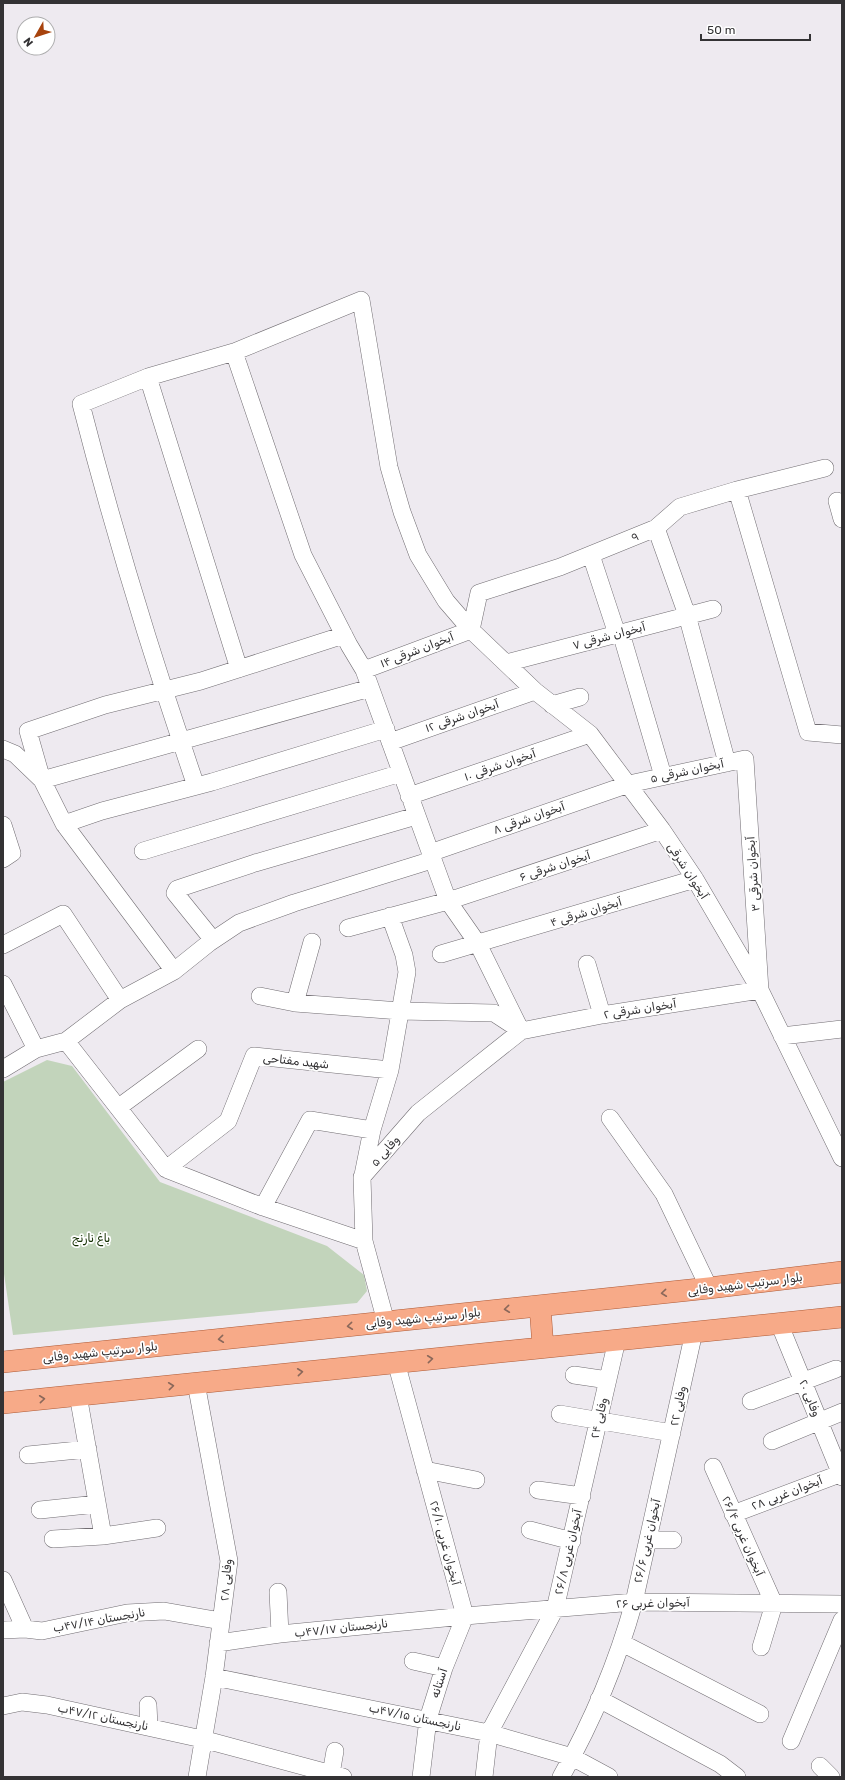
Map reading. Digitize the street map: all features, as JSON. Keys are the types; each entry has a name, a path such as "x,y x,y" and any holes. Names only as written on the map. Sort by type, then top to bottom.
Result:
{"main road":[{"name":"بلوار سرتیپ شهید وفایی","path":"3,1360 540,1306 842,1272"},
{"path":"540,1306 543,1347"},
{"path":"3,1403 842,1317"}],"street":[{"name":"آبخوان شرقی","path":"234,352 361,300 389,467 402,512 418,556 446,602 470,630 535,691 590,734 662,830 695,879 760,990 842,1158"},
{"path":"196,786 164,691 104,495 81,404 148,377 234,352 302,555 364,670 448,901 478,944 521,1031"},
{"path":"148,377 239,669"},
{"name":"۹","path":"470,630 479,593 591,555 656,528 680,507 737,490 825,468"},
{"path":"737,490 808,732 842,735"},
{"path":"837,501 842,519"},
{"path":"656,528 687,615 727,763"},
{"path":"591,555 619,633 663,776"},
{"name":"آبخوان شرقی ۷","path":"506,663 712,609"},
{"name":"آبخوان شرقی ۱۴","path":"364,670 470,630"},
{"path":"174,971 64,824 42,780 28,731 105,706 164,691 239,669 344,635"},
{"path":"42,780 370,688"},
{"name":"آبخوان شرقی ۱۲","path":"64,824 102,811 388,736 535,691"},
{"path":"552,705 580,697"},
{"name":"آبخوان شرقی ۱۰","path":"409,796 590,734"},
{"path":"3,749 15,754 42,780"},
{"name":"آبخوان شرقی ۵","path":"629,784 746,759"},
{"name":"آبخوان شرقی ۳","path":"746,759 760,990"},
{"path":"142,851 401,773"},
{"name":"آبخوان شرقی ۸","path":"66,1042 120,1000 174,971 213,940 239,923 431,856 629,784"},
{"path":"213,940 175,893 177,889 256,863 416,816"},
{"path":"3,825 12,854 3,859"},
{"name":"آبخوان شرقی ۶","path":"348,928 448,901 662,830"},
{"name":"آبخوان شرقی ۴","path":"441,954 695,879"},
{"path":"3,945 64,914 120,1000"},
{"path":"362,1177 372,1130 390,1070 407,972 404,955 390,916"},
{"path":"295,1003 312,942"},
{"path":"587,964 602,1015"},
{"path":"3,984 36,1049"},
{"name":"آبخوان شرقی ۲","path":"521,1031 602,1015 760,990"},
{"path":"260,996 295,1003 400,1011 494,1013 521,1031"},
{"path":"782,1036 842,1029"},
{"name":"وفایی ۵","path":"386,1322 364,1241 362,1177 418,1113 521,1031"},
{"path":"3,1069 36,1049 66,1042 119,1107 166,1169 263,1207 364,1241"},
{"path":"119,1107 198,1049"},
{"name":"شهید مفتاحی","path":"166,1169 228,1121 254,1056 390,1070"},
{"path":"610,1118 664,1194 709,1288"},
{"path":"263,1207 310,1120 372,1130"},
{"name":"وفایی ۲۰","path":"779,1323 842,1475"},
{"name":"وفایی ۲۲","path":"661,1480 694,1332"},
{"name":"وفایی ۲۴","path":"582,1496 617,1340"},
{"name":"آبخوان غربی ۲۶/۱۰","path":"396,1362 464,1616"},
{"path":"751,1401 836,1369"},
{"path":"574,1375 608,1380"},
{"name":"وفایی ۲۸","path":"196,1383 229,1561 214,1677 202,1739 197,1777"},
{"path":"78,1395 102,1536"},
{"path":"772,1441 842,1412"},
{"path":"560,1414 672,1433"},
{"path":"28,1455 88,1449"},
{"name":"آبخوان غربی ۲۶/۴","path":"713,1467 774,1604"},
{"path":"425,1470 476,1480"},
{"name":"آبخوان غربی ۲۸","path":"733,1514 842,1475"},
{"name":"آبخوان غربی ۲۶/۶","path":"561,1777 599,1699 622,1643 634,1602 661,1480"},
{"path":"538,1490 582,1496"},
{"name":"آبخوان غربی ۲۶/۸","path":"489,1733 555,1608 582,1496"},
{"path":"40,1510 97,1504"},
{"path":"53,1539 102,1536 157,1528"},
{"path":"530,1530 572,1541"},
{"path":"648,1540 673,1540"},
{"path":"3,1580 25,1629"},
{"path":"278,1592 280,1634"},
{"name":"آبخوان غربی ۲۶","path":"464,1616 634,1602 842,1604"},
{"path":"761,1647 774,1604"},
{"name":"نارنجستان ۴۷/۱۴ب","path":"3,1630 25,1629 42,1631 127,1613 164,1611 221,1621"},
{"name":"نارنجستان ۴۷/۱۷ب","path":"218,1643 280,1634 464,1616"},
{"name":"آستانه","path":"421,1777 428,1719 444,1668 464,1616"},
{"path":"791,1741 842,1620"},
{"path":"622,1643 760,1714"},
{"path":"413,1661 444,1668"},
{"name":"نارنجستان ۴۷/۱۵ب","path":"214,1677 428,1719 489,1733 572,1757 609,1777"},
{"path":"599,1699 720,1764 737,1777"},
{"name":"نارنجستان ۴۷/۱۲ب","path":"3,1706 22,1702 47,1705 202,1739 337,1775"},
{"path":"148,1704 149,1727"},
{"path":"484,1777 489,1733"},
{"path":"335,1751 337,1775"}],"green space":[{"name":"باغ نارنج","path":"47,1060 72,1066 160,1182 327,1246 364,1275 367,1291 357,1303 13,1335 3,1267 3,1082"}]}
